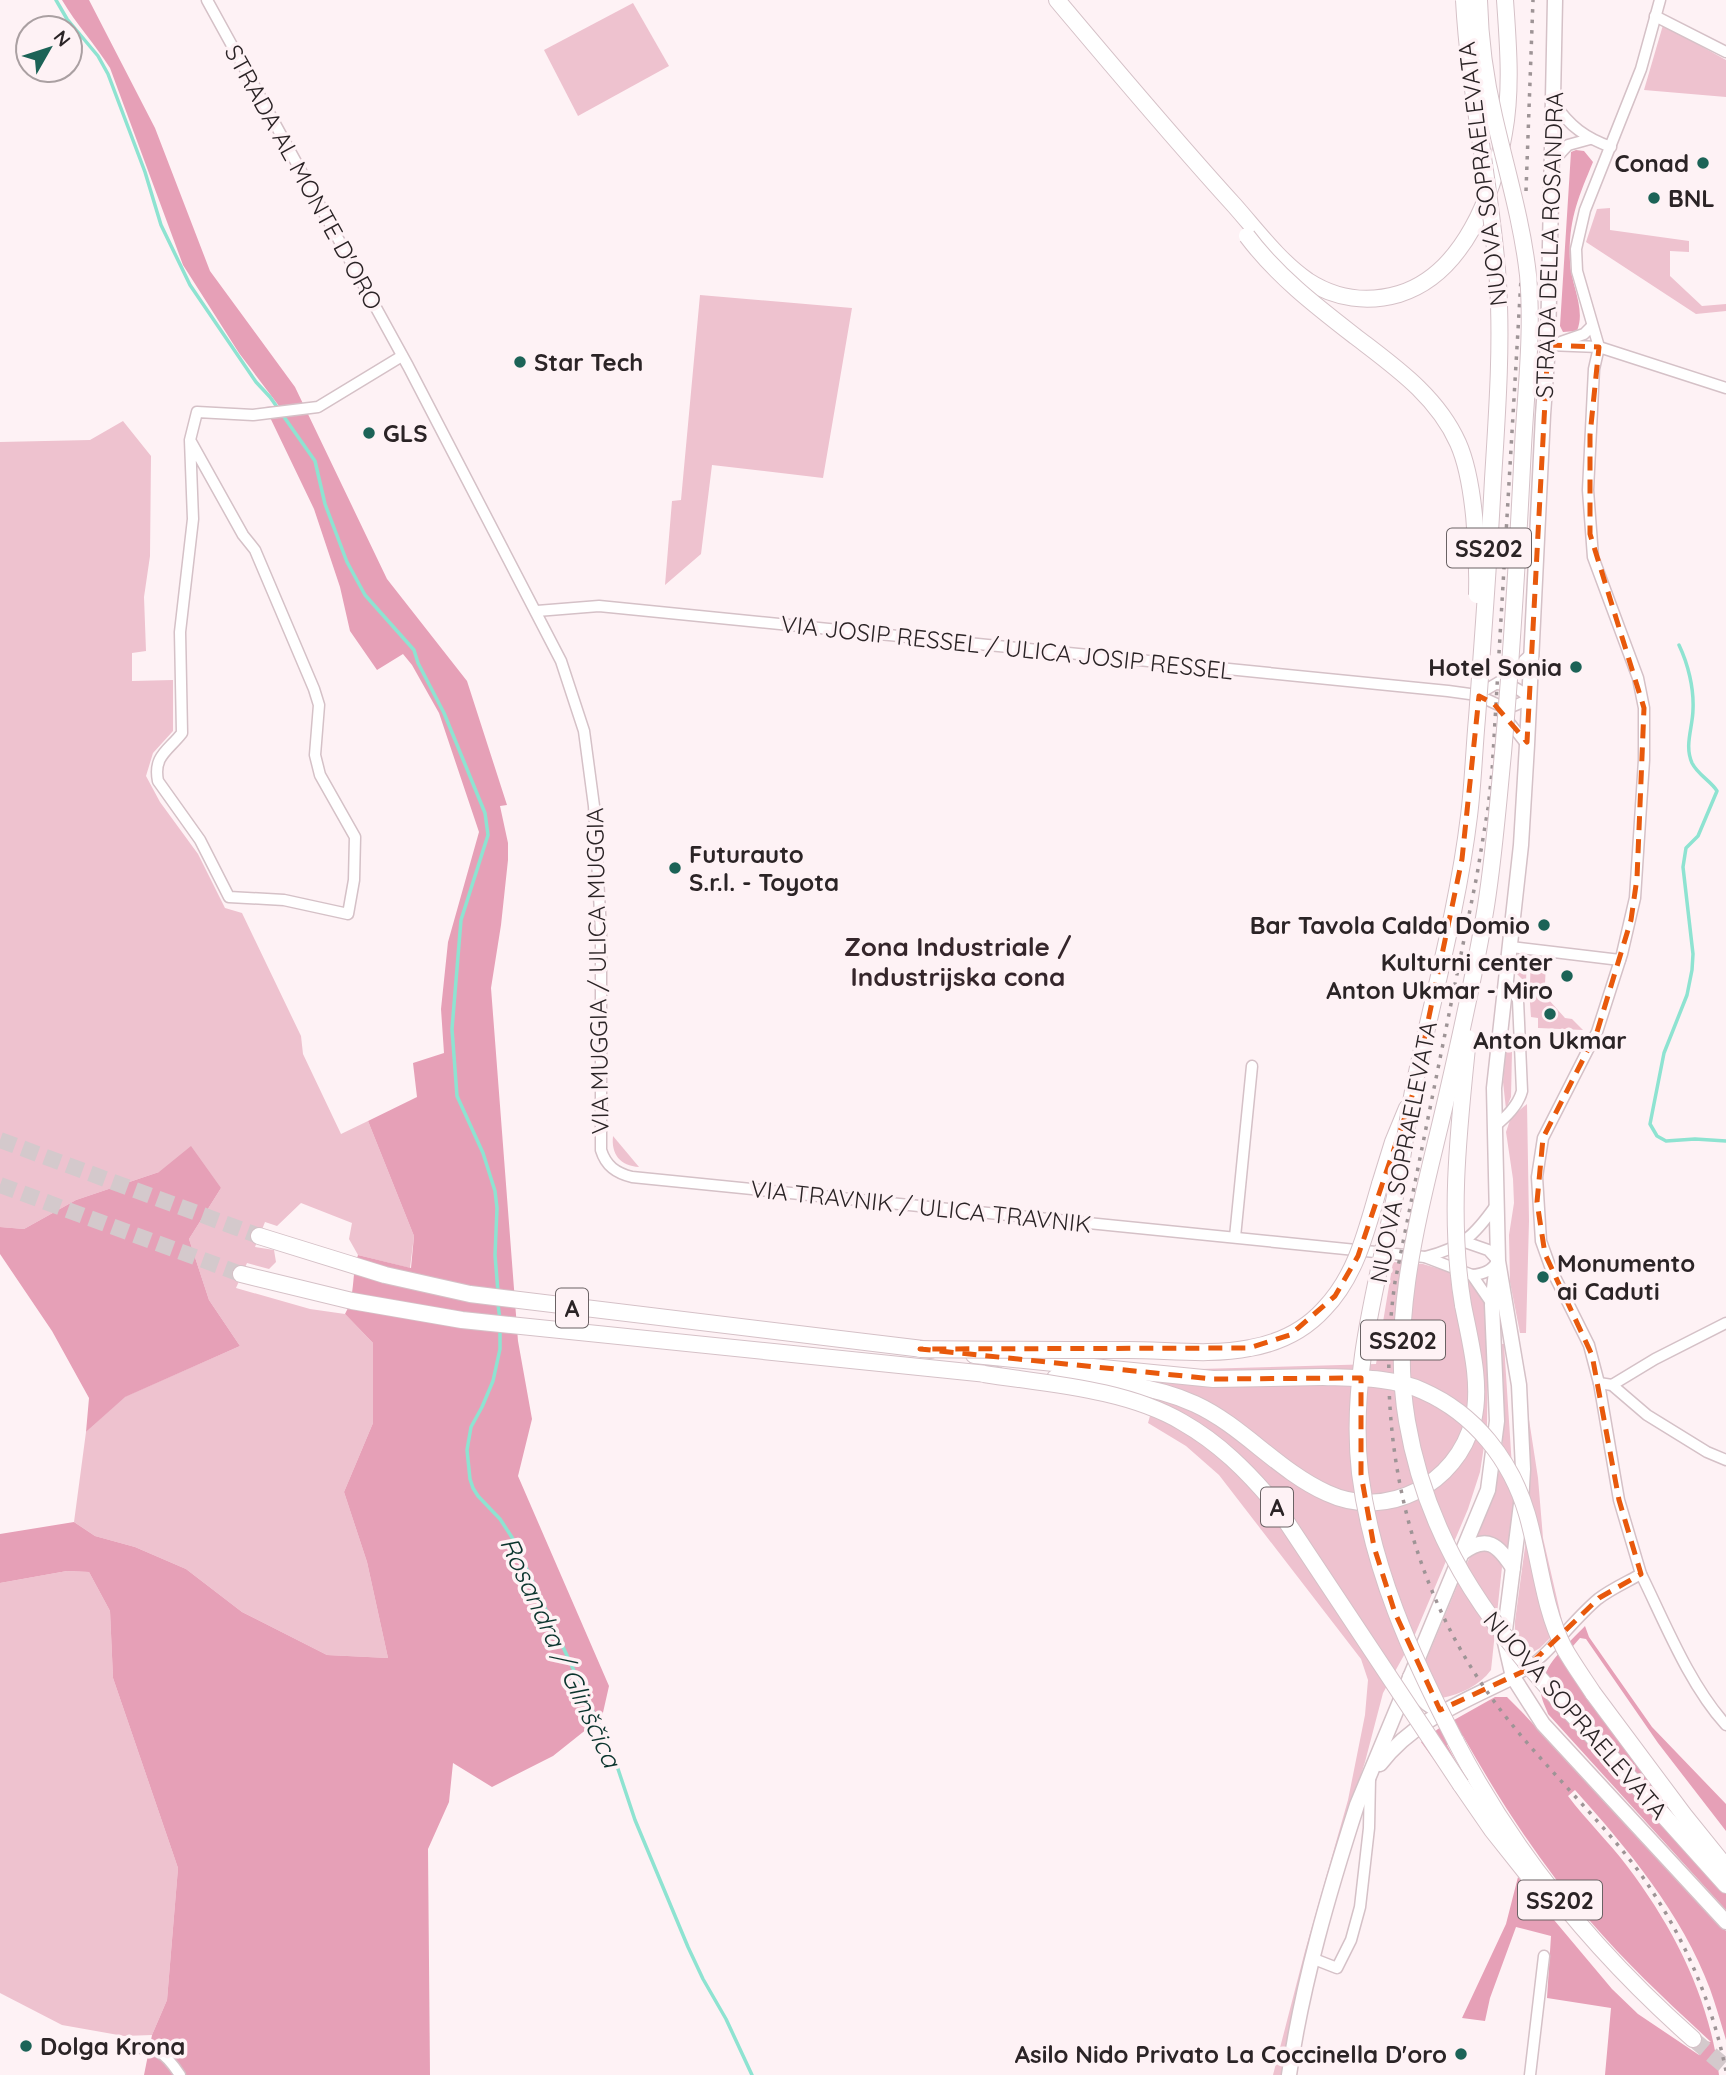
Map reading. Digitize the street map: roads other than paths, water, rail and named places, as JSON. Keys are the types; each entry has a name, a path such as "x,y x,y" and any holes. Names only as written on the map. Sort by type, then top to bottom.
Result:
{"highway":[{"name":"NUOVA SOPRAELEVATA","path":"1464,0 1469,63 1494,243 1499,345 1486,606 1469,814 1460,872 1413,1093 1363,1355 1358,1443 1360,1474 1383,1580 1413,1655 1472,1773 1549,1886 1615,1964 1693,2039"},
{"name":"NUOVA SOPRAELEVATA","path":"1479,0 1483,60 1492,111 1522,235 1529,305 1515,603 1496,830 1486,907 1405,1290 1403,1390 1407,1421 1424,1490 1447,1548 1479,1602 1520,1656 1726,1885"},
{"path":"1062,4 1251,232 1294,270 1320,288 1340,296 1365,300 1392,296 1420,285 1442,269 1462,245 1480,212 1504,133 1508,51 1505,0"},
{"path":"1251,232 1270,264 1302,294 1414,384 1446,420 1458,443 1466,467 1470,493 1477,582 1469,814"},
{"name":"A","path":"241,1274 352,1301 462,1321 984,1374 1091,1380 1154,1389 1196,1405 1231,1427 1300,1479 1329,1494 1356,1502 1382,1502 1408,1496 1432,1483 1452,1464 1464,1446 1473,1419 1475,1399 1472,1348 1462,1305 1455,1241 1456,1187 1467,1052 1486,907"},
{"name":"A","path":"920,1349 1057,1352 1223,1350 1249,1348 1290,1335 1323,1310 1348,1276 1358,1256 1393,1142 1413,1093"},
{"name":"A","path":"259,1236 354,1266 470,1294 609,1313 1052,1365 1213,1379 1360,1378 1422,1390 1469,1420 1489,1440 1504,1463 1527,1513 1551,1613 1564,1647 1593,1693 1726,1867"},
{"name":"A","path":"984,1374 1078,1388 1135,1402 1180,1420 1214,1443 1248,1472 1274,1503 1461,1785 1516,1861 1588,1947 1620,1979 1657,2006"}],"main road":[{"name":"STRADA DELLA ROSANDRA","path":"1499,1261 1494,1088 1521,845 1530,699 1548,345 1555,104 1555,0"},
{"path":"1289,2075 1314,1959 1340,1857 1357,1805 1488,1490 1497,1411 1493,1305 1499,1261"},
{"path":"1499,1261 1513,1345 1521,1433 1521,1504 1504,1638 1513,1677 1543,1724 1726,1922"},
{"path":"1462,1553 1474,1545 1492,1544 1503,1552 1513,1567"},
{"path":"1370,1776 1400,1741 1422,1724 1513,1677"},
{"path":"1410,1678 1425,1703 1435,1710 1444,1711"}],"street":[{"name":"STRADA AL MONTE D'ORO","path":"207,0 402,355"},
{"path":"1660,0 1641,69 1585,210 1578,235 1577,271 1599,347 1594,369 1588,490 1593,557 1638,678 1644,708 1644,760 1637,878 1631,920 1597,1032 1543,1139 1536,1177 1539,1223 1545,1254 1589,1345 1599,1383 1619,1500 1641,1573 1691,1673 1726,1726"},
{"path":"1655,16 1726,52"},
{"path":"1555,104 1566,120 1590,139 1611,147"},
{"path":"1553,161 1568,145 1590,139"},
{"path":"1548,345 1571,340 1584,334 1592,326"},
{"path":"1548,345 1599,347 1726,388"},
{"path":"190,440 243,535 255,550 314,689 319,705 315,755 320,775 355,837 354,880 348,914 284,900 229,897 200,840 158,781 156,770 158,761 182,733 180,632 192,519 190,440 197,412 267,414 318,407 402,355"},
{"name":"VIA MUGGIA / ULICA MUGGIA","path":"402,355 537,611 561,661 584,731 594,806 601,930 601,1150 610,1167"},
{"name":"VIA JOSIP RESSEL / ULICA JOSIP RESSEL","path":"537,611 599,606 1477,695 1494,704 1527,745"},
{"path":"1477,695 1497,684 1531,654"},
{"path":"1494,704 1511,706 1530,699 1520,689 1497,684"},
{"path":"1511,947 1620,960"},
{"path":"1494,1127 1520,1099 1522,1091 1518,1000 1507,982"},
{"path":"1236,1237 1252,1066"},
{"name":"VIA TRAVNIK / ULICA TRAVNIK","path":"610,1167 632,1177 1425,1257 1472,1275"},
{"name":"VIA TRAVNIK / ULICA TRAVNIK","path":"1425,1257 1446,1252 1465,1242 1497,1204"},
{"path":"1465,1242 1488,1250 1499,1261 1492,1269 1472,1275"},
{"path":"1472,1275 1493,1305"},
{"path":"1612,1385 1655,1359 1726,1323"},
{"path":"1599,1383 1612,1385 1653,1419 1707,1452 1726,1460"},
{"path":"1513,1677 1544,1656 1599,1598 1641,1573"},
{"path":"1314,1959 1337,1968 1356,1923 1369,1828 1370,1776"},
{"path":"1530,2075 1544,1956"},
{"path":"131,2047 156,2049 173,2064 180,2075"}],"waterway":[{"name":"Rosandra / Glinščica","path":"56,0 67,19 98,56 108,74 145,172 161,225 190,285 256,382 270,397 315,461 325,504 347,562 365,595 414,650 444,713 485,813 488,835 461,920 452,1029 457,1096 483,1153 495,1191 498,1292"},
{"path":"1679,645 1688,668 1692,693 1690,756 1695,767 1717,791 1698,836 1686,848 1683,867 1693,954 1692,970 1687,995 1664,1053 1650,1124 1657,1136 1666,1141 1726,1141"},
{"name":"Rosandra / Glinščica","path":"498,1304 500,1320"},
{"name":"Rosandra / Glinščica","path":"500,1328 500,1349 493,1381 471,1427 467,1450 473,1488 500,1519 513,1539 614,1757 635,1820 688,1947 752,2075"}],"tunnel":[{"path":"0,1140 259,1236"},
{"path":"0,1185 241,1274"},
{"path":"1693,2039 1726,2067"}],"railway":[{"path":"1526,191 1533,0"},
{"path":"1522,262 1492,772 1477,875 1395,1282 1389,1393 1394,1448 1404,1503 1419,1556 1439,1608 1465,1657 1496,1704 1620,1848 1653,1892 1681,1940 1703,1991 1726,2071"}],"place":[{"name":"Conad","path":"1703,163"},
{"name":"BNL","path":"1654,198"},
{"name":"Star Tech","path":"520,362"},
{"name":"GLS","path":"369,433"},
{"name":"Hotel Sonia","path":"1576,667"},
{"name":"Futurauto S.r.l. - Toyota","path":"675,868"},
{"name":"Bar Tavola Calda Domio","path":"1544,925"},
{"name":"Kulturni center Anton Ukmar - Miro","path":"1567,976"},
{"name":"Anton Ukmar","path":"1550,1014"},
{"name":"Monumento ai Caduti","path":"1543,1277"},
{"name":"Dolga Krona","path":"26,2046"},
{"name":"Asilo Nido Privato La Coccinella D'oro","path":"1461,2054"}],"district":[{"name":"Zona Industriale / Industrijska cona","path":"958,961"}]}
